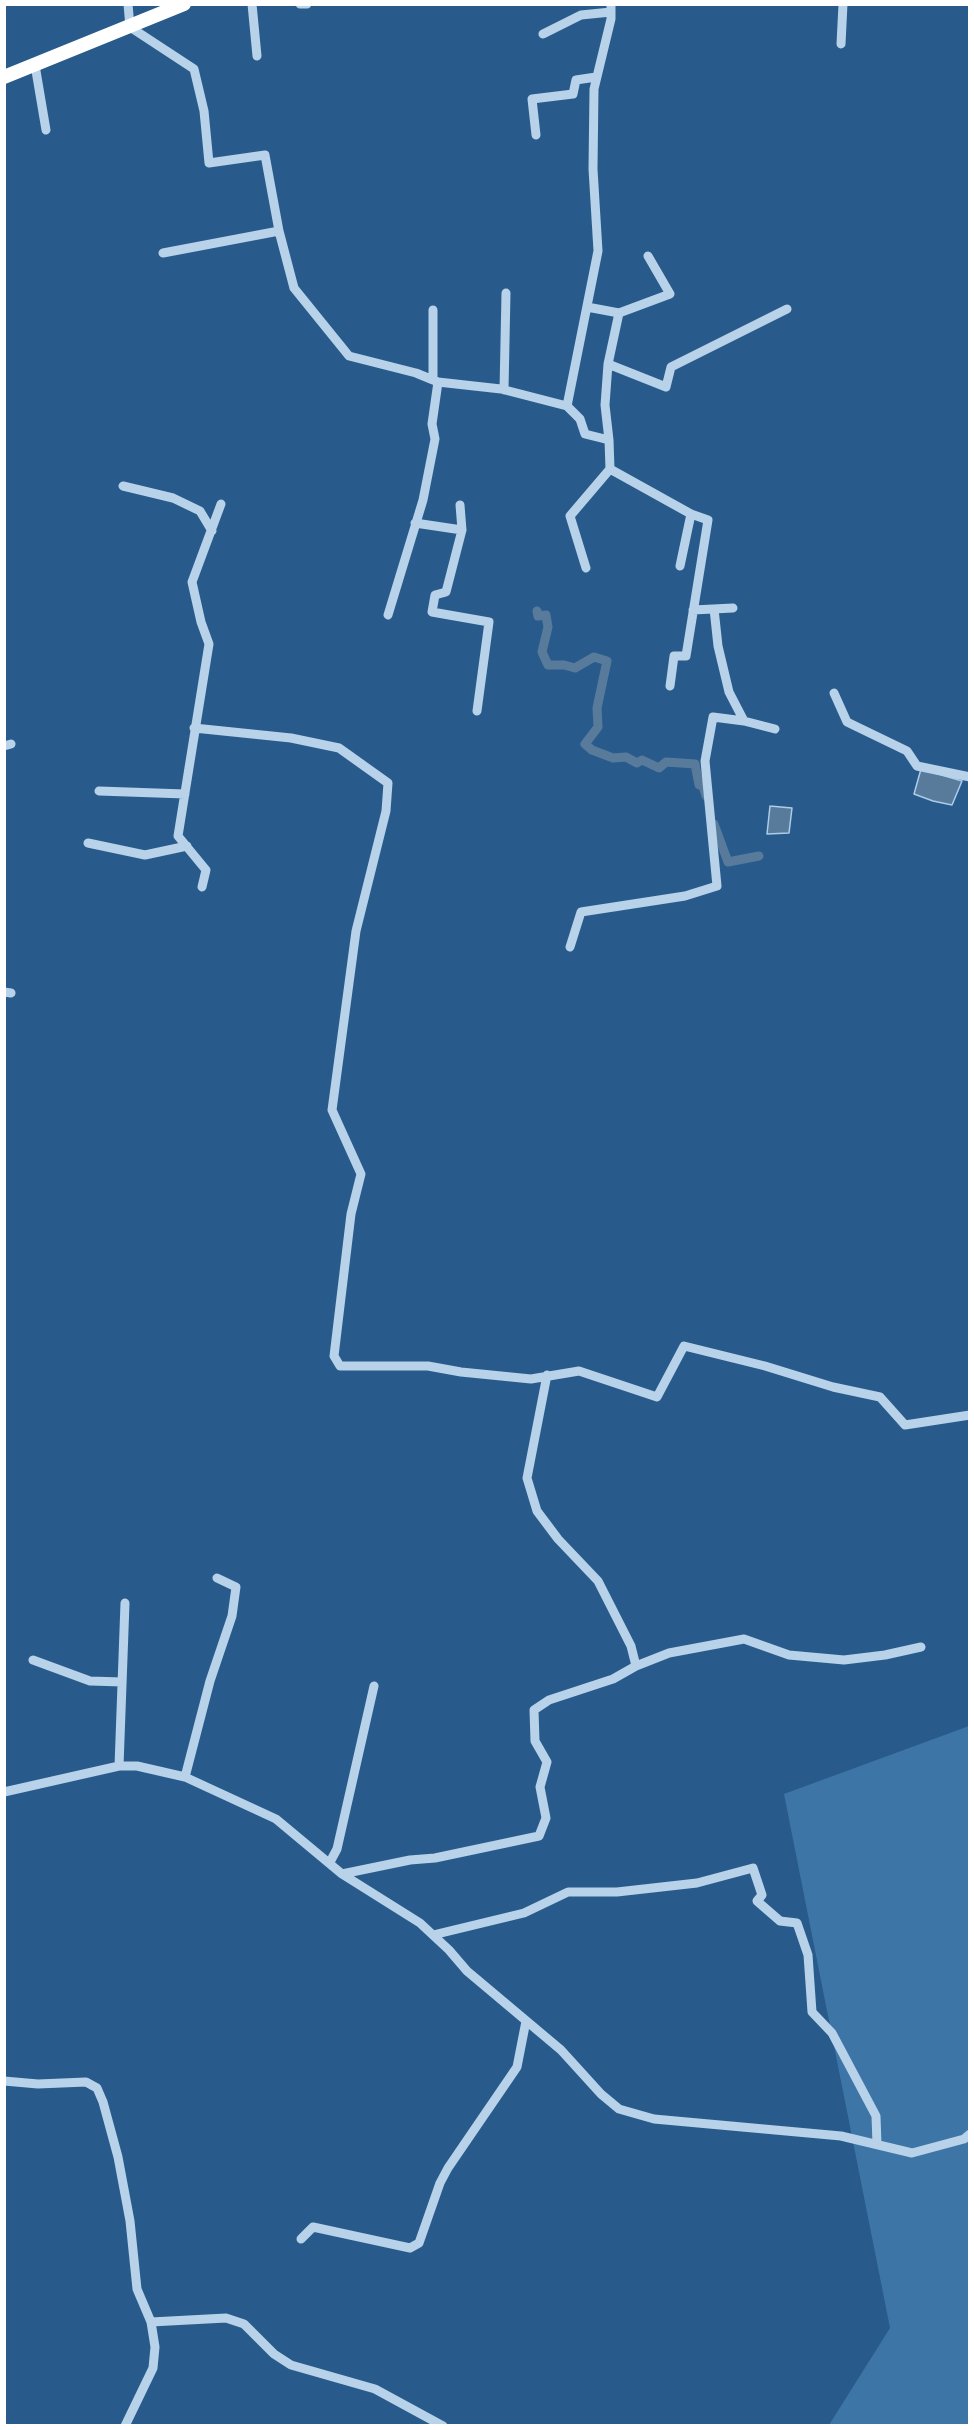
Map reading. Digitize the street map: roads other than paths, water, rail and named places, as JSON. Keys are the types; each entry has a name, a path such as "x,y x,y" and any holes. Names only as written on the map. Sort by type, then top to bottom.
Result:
{"highway":[{"path":"4,77 184,4"}],"street":[{"path":"128,4 130,27 194,69 204,111 209,163 265,156 279,231 294,288 349,356 416,373 436,381 504,390 567,406 580,419 585,434 609,440"},
{"path":"252,4 257,56"},
{"path":"300,4 307,4"},
{"path":"841,44 843,4"},
{"path":"543,34 581,15 611,8 594,89 593,169 598,251 567,406"},
{"path":"35,65 46,130"},
{"path":"536,135 532,99 573,94 576,80 596,77"},
{"path":"163,253 279,231"},
{"path":"587,307 619,313 670,294 648,256"},
{"path":"504,390 506,293"},
{"path":"609,364 666,387 671,367 788,309"},
{"path":"388,615 423,500 435,438 432,424 436,381 433,310"},
{"path":"586,568 570,516 610,469 605,405 609,364 619,313"},
{"path":"610,469 691,514 708,520 686,656 674,656 670,686"},
{"path":"123,486 173,498 200,511 212,531"},
{"path":"202,887 206,870 178,836 209,644 201,622 192,582 221,504"},
{"path":"460,505 462,530 446,592 435,595 432,612 489,622 477,711"},
{"path":"680,566 691,514"},
{"path":"415,523 462,530"},
{"path":"714,609 718,646 729,692 744,721"},
{"path":"693,610 733,609"},
{"path":"834,693 848,722 907,751 917,766 969,777"},
{"path":"570,947 581,912 686,896 717,886 705,761 712,717 744,721 775,729"},
{"path":"194,728 291,738 339,748 388,783 386,811 356,931 332,1110 361,1174 351,1214 334,1356 340,1366 428,1366 461,1372 531,1379 579,1371 657,1397 684,1346 765,1366 833,1387 880,1397 905,1425 969,1415"},
{"path":"99,791 185,794"},
{"path":"88,843 145,855 187,846"},
{"path":"547,1375 527,1478 537,1511 558,1539 598,1581 631,1646 636,1666"},
{"path":"185,1776 210,1681 232,1616 236,1587 217,1578"},
{"path":"119,1766 125,1603"},
{"path":"342,1874 410,1860 435,1858 538,1836 546,1818 540,1788 547,1762 535,1741 534,1710 549,1700 613,1679 636,1666 669,1653 744,1639 789,1655 844,1660 885,1655 921,1647"},
{"path":"33,1660 90,1681 122,1682"},
{"path":"330,1862 337,1849 374,1686"},
{"path":"4,1791 119,1766 137,1766 185,1776 276,1819 342,1874 420,1923 467,1971 561,2050 601,2094 619,2109 654,2119 841,2136 912,2153 964,2139 969,2134"},
{"path":"433,1935 524,1913 568,1892 617,1892 688,1885 753,1868 762,1895 757,1901 780,1921 797,1923 808,1955 812,2012 832,2034 876,2116 877,2144"},
{"path":"301,2239 314,2227 410,2248 419,2243 440,2183 448,2168 517,2067 526,2021"},
{"path":"4,2081 38,2084 86,2082 97,2088 103,2102 118,2157 130,2221 137,2289 151,2322 155,2347 153,2368 125,2426"},
{"path":"151,2322 226,2318 244,2324 274,2354 291,2365 340,2377 375,2389 444,2426"}],"waterway":[{"path":"537,611 538,616 546,615 548,627 542,652 548,665 575,668 594,657 607,661 597,708 598,727 585,744 592,750 613,758 626,757 637,763 642,760 659,768 666,762 695,764 699,785 703,786 706,796"},
{"path":"714,824 728,862 759,856"}]}
